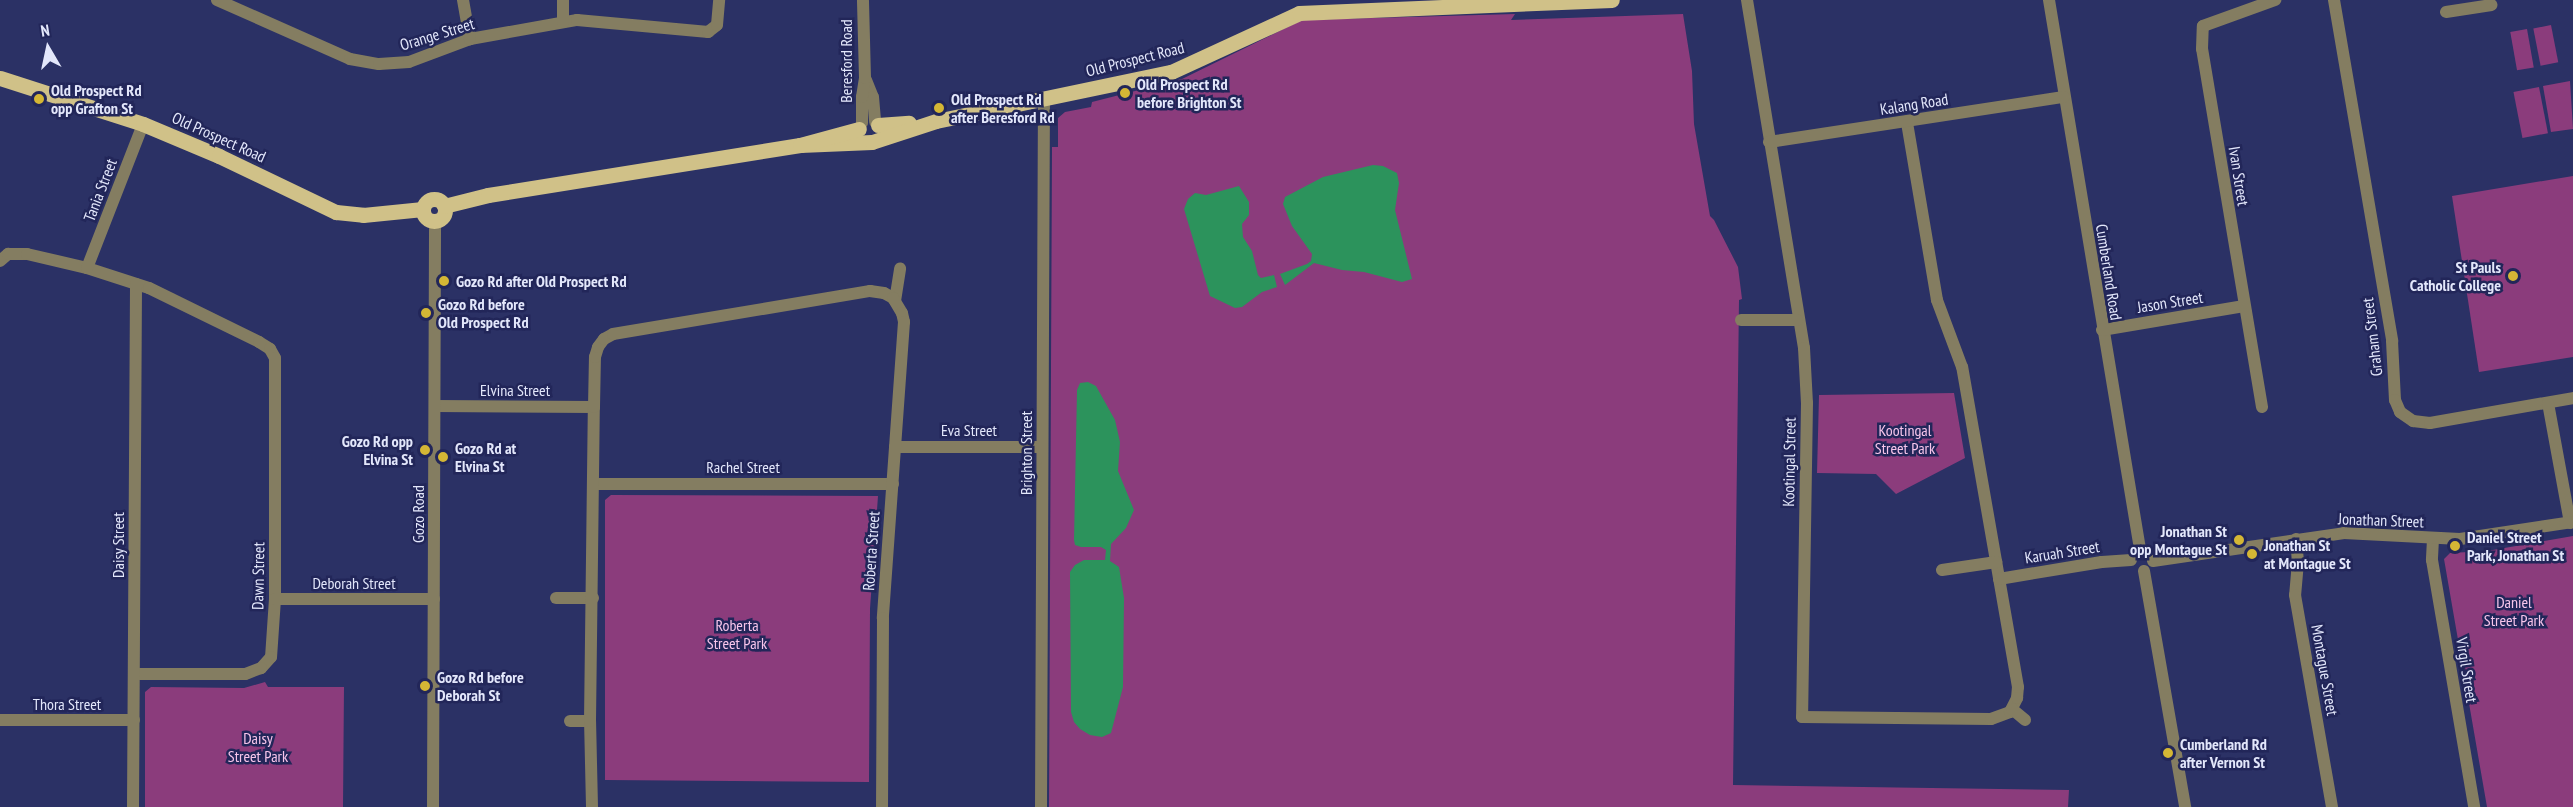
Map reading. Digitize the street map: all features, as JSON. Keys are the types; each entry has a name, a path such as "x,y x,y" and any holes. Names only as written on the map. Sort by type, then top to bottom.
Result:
{"main road":[{"name":"Old Prospect Road","path":"444,206 488,195 800,145 870,130 936,121 1171,72 1299,13 1612,0"},
{"name":"Old Prospect Road","path":"0,78 143,124 201,147 336,212 363,215 423,209"},
{"path":"432,199 438,199 444,206 443,215 435,220 428,219 423,209 426,202 432,199"}],"street":[{"name":"Orange Street","path":"217,0 350,59 379,64 409,62 470,39 563,22 588,20 700,32 716,31 719,0"},
{"path":"463,0 470,39"},
{"path":"563,0 563,22"},
{"name":"Beresford Road","path":"863,0 865,78 870,130"},
{"name":"Kootingal Street","path":"1747,0 1803,348 1807,403 1802,717 1990,719 2001,717 2012,709"},
{"name":"Cumberland Road","path":"2049,0 2140,549"},
{"name":"Ivan Street","path":"2262,406 2202,49 2203,26 2275,0"},
{"name":"Graham Street","path":"2334,0 2392,341 2395,399 2400,412 2409,420 2426,423 2548,403"},
{"path":"2446,12 2491,8"},
{"name":"Kalang Road","path":"1769,142 1907,123 2064,97"},
{"name":"Brighton Street","path":"1041,807 1044,99"},
{"path":"1907,123 1937,300 1962,367 2018,687 2018,698 2012,709 2025,720"},
{"name":"Tania Street","path":"87,268 143,124"},
{"name":"Gozo Road","path":"433,807 435,220"},
{"name":"Dawn Street","path":"1,256 12,253 27,254 87,268 160,292 276,349 273,650 261,668 245,674 134,674"},
{"name":"Roberta Street","path":"882,807 883,618 904,322 902,312 895,301 900,268"},
{"name":"Daisy Street","path":"134,807 136,284"},
{"path":"592,807 590,721 594,407 595,357 598,340 613,334 870,291 884,293 895,301"},
{"name":"Jason Street","path":"2102,330 2244,306"},
{"path":"1741,320 1797,320"},
{"path":"2572,523 2548,403 2573,399"},
{"name":"Elvina Street","path":"435,406 594,407"},
{"name":"Eva Street","path":"895,447 1042,447"},
{"name":"Rachel Street","path":"594,484 892,484"},
{"name":"Jonathan Street","path":"2153,561 2296,539 2359,532 2433,538 2481,538 2572,523"},
{"name":"Virgil Street","path":"2433,538 2432,560 2474,807"},
{"name":"Montague Street","path":"2296,539 2298,562 2295,595 2332,807"},
{"path":"2140,549 2149,552 2153,561 2151,567 2144,571 2135,569 2131,560 2134,553 2140,549"},
{"name":"Karuah Street","path":"1999,579 2102,562 2131,560"},
{"path":"1942,570 1996,562"},
{"path":"2144,571 2185,807"},
{"path":"556,598 593,598"},
{"name":"Deborah Street","path":"275,599 434,599"},
{"name":"Thora Street","path":"0,720 134,720"},
{"path":"570,721 590,721"}],"green space":[{"path":"1515,14 1511,20 1683,14 1692,71 1694,124 1710,216 1738,267 1742,299 1739,300 1733,785 2069,790 2068,807 1049,807 1052,147 1058,147 1058,118 1065,112 1091,107 1092,102 1182,79 1302,20"},
{"path":"2551,25 2558,62 2541,66 2533,28"},
{"path":"2527,29 2534,67 2517,70 2510,32"},
{"path":"2570,81 2573,129 2551,132 2543,86"},
{"path":"2539,87 2548,133 2522,138 2513,92"},
{"path":"2573,176 2573,357 2479,372 2452,196"},
{"name":"Kootingal Street Park","path":"1954,393 1965,458 1896,494 1876,474 1817,473 1819,395"},
{"name":"Roberta Street Park","path":"611,495 878,496 870,609 869,782 605,780 605,500"},
{"name":"Daniel Street Park","path":"2573,536 2573,807 2487,807 2444,559 2450,553 2487,551"},
{"name":"Daisy Street Park","path":"265,682 268,687 344,687 343,807 145,807 145,692 151,687 244,688"}],"shaded area":[{"path":"1373,165 1383,166 1397,173 1399,183 1395,210 1412,279 1402,282 1314,263 1285,285 1280,274 1307,264 1311,261 1312,254 1292,226 1283,204 1285,197 1323,177"},
{"path":"1239,186 1249,202 1249,215 1242,224 1243,237 1252,251 1258,275 1261,278 1274,275 1277,287 1262,292 1242,307 1235,308 1210,296 1184,209 1188,199 1195,193 1206,195"},
{"path":"1088,382 1096,386 1115,420 1120,442 1118,471 1134,510 1126,528 1111,544 1110,561 1119,567 1124,598 1123,687 1111,733 1102,737 1090,735 1080,729 1074,722 1071,712 1070,572 1075,565 1084,560 1105,560 1106,550 1101,547 1081,547 1075,545 1074,540 1077,390 1080,383"}],"place":[{"name":"Old Prospect Rd before Brighton St","path":"1125,93"},
{"name":"Old Prospect Rd opp Grafton St","path":"39,99"},
{"name":"Old Prospect Rd after Beresford Rd","path":"939,108"},
{"name":"St Pauls Catholic College","path":"2513,276"},
{"name":"Gozo Rd after Old Prospect Rd","path":"444,281"},
{"name":"Gozo Rd before Old Prospect Rd","path":"426,313"},
{"name":"Gozo Rd opp Elvina St","path":"425,450"},
{"name":"Gozo Rd at Elvina St","path":"443,457"},
{"name":"Jonathan St opp Montague St","path":"2239,540"},
{"name":"Daniel Street Park, Jonathan St","path":"2455,546"},
{"name":"Jonathan St at Montague St","path":"2252,554"},
{"name":"Gozo Rd before Deborah St","path":"425,686"},
{"name":"Cumberland Rd after Vernon St","path":"2168,753"}]}
